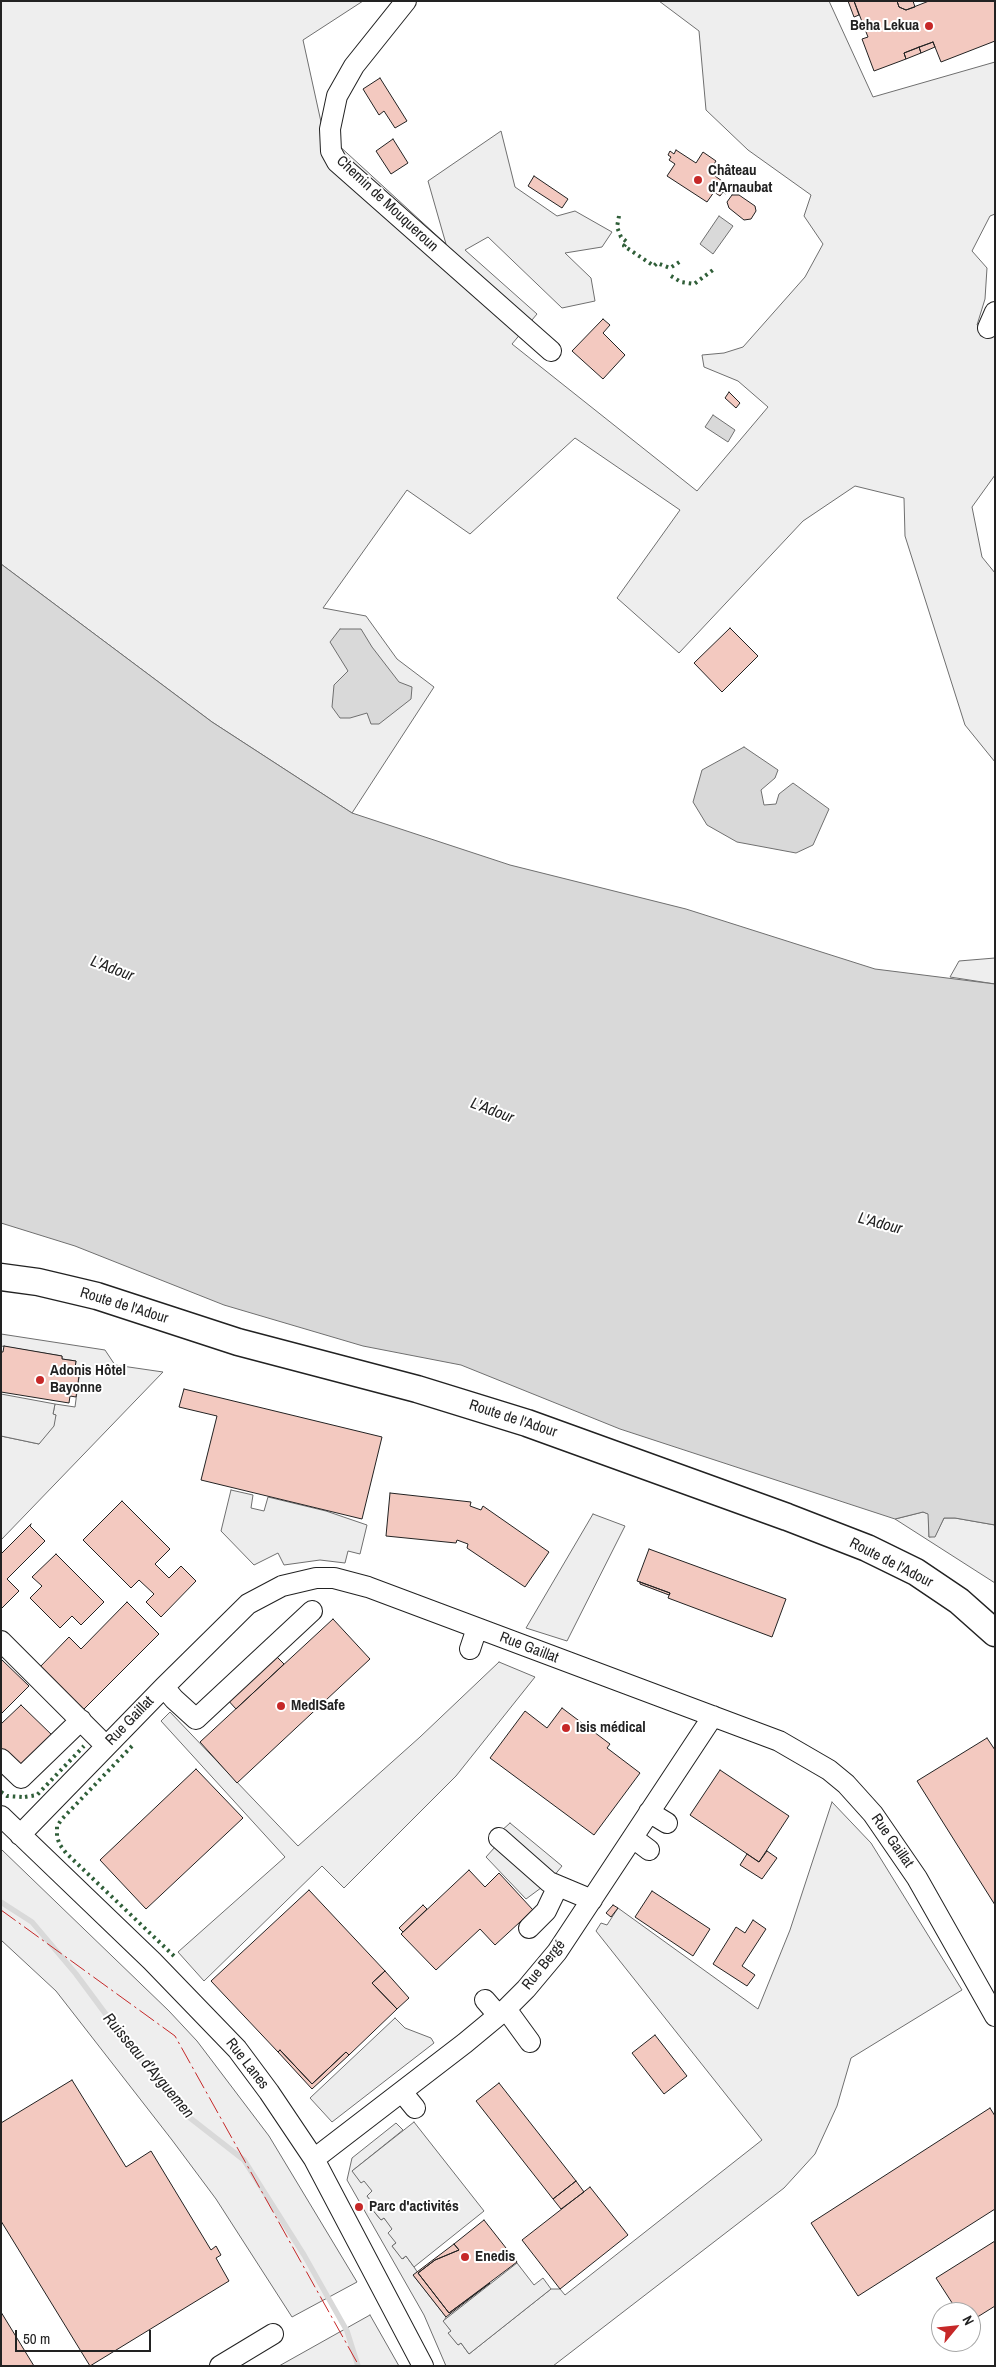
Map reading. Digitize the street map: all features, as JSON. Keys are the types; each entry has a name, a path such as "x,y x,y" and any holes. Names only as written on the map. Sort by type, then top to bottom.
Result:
{"main road":[{"name":"Route de l'Adour","path":"1,1277 38,1282 97,1296 238,1342 417,1389 527,1423 787,1516 867,1548 916,1572 959,1600 995,1633"}],"street":[{"name":"Chemin de Mouqueroun","path":"406,1 354,66 337,96 330,129 331,151 338,162 551,351"},
{"name":"Rue Gaillat","path":"20,1835 248,1604 282,1586 299,1581 334,1578 439,1605 477,1628 649,1701 713,1716 779,1741 829,1770 846,1784 873,1814 917,1878 995,2016"},
{"path":"164,1687 196,1719 312,1611"},
{"path":"470,1649 477,1628"},
{"path":"1,1641 106,1746"},
{"name":"Rue Bergé","path":"314,2159 402,2092 459,2035 496,2008 557,1952 713,1716"},
{"path":"1,1759 21,1778 81,1720"},
{"path":"649,1812 667,1823"},
{"name":"Rue Lanes","path":"1,1816 166,1975 236,2049 269,2092 314,2159 423,2366"},
{"path":"499,1838 549,1882 592,1900"},
{"path":"633,1838 649,1850"},
{"path":"529,1928 546,1911 558,1886"},
{"path":"496,2008 530,2042"},
{"path":"402,2092 415,2108"},
{"path":"220,2366 273,2334"}],"shaded area":[{"path":"1,1 363,1 303,40 323,131 446,244 428,181 501,131 515,187 557,216 575,211 612,232 602,247 565,253 591,278 595,301 562,308 488,237 465,250 537,314 512,344 697,491 768,407 738,381 704,367 702,355 724,353 743,347 805,277 823,244 804,216 811,195 748,150 706,110 699,31 659,1 829,1 873,97 995,62 995,214 990,216 972,251 987,268 985,299 977,325 995,335 995,475 972,507 982,557 995,573 995,762 965,725 905,536 904,498 855,486 803,521 679,653 617,598 680,510 575,438 470,534 407,490 323,608 366,616 397,659 434,687 352,813 212,722 1,564"},
{"path":"995,958 995,984 950,977 959,961"},
{"path":"1,1334 105,1350 115,1365 163,1372 1,1540 1,1436 39,1444 56,1415 53,1414 55,1404 75,1407 80,1369 75,1368 76,1361 62,1359 62,1356 1,1346"},
{"path":"1,1394 55,1404 53,1414 56,1415 54,1426 39,1444 1,1436"},
{"path":"231,1490 253,1495 251,1508 264,1511 268,1497 326,1511 367,1525 360,1554 348,1551 345,1563 320,1560 284,1565 278,1553 254,1565 221,1531"},
{"path":"923,1512 929,1514 929,1537 935,1536 944,1518 995,1525 995,1583 895,1519"},
{"path":"593,1514 625,1526 567,1641 526,1628"},
{"path":"499,1662 535,1677 456,1776 344,1888 322,1866 204,1981 178,1952 285,1857 161,1721 170,1712 298,1846 420,1737"},
{"path":"832,1802 871,1843 962,1990 851,2058 837,2106 815,2154 784,2188 553,2366 446,2366 424,2315 347,2180 352,2158 396,2123 403,2130 352,2171 364,2180 373,2191 367,2196 375,2206 371,2208 381,2220 384,2218 393,2229 396,2243 392,2246 403,2259 406,2256 414,2267 418,2273 414,2276 446,2317 444,2321 451,2331 449,2333 458,2345 461,2343 469,2354 551,2289 560,2289 565,2295 762,2140 596,1931 601,1923 607,1925 618,1908 758,2009 790,1930"},
{"path":"510,1823 562,1866 549,1882 526,1899 486,1857 495,1847 490,1841"},
{"path":"1,1849 169,2011 197,2041 269,2136 357,2282 292,2317 216,2199 172,2140 56,1991 1,1940"},
{"path":"395,2018 405,2028 431,2038 434,2043 332,2122 310,2098"},
{"path":"414,2122 484,2211 414,2267 406,2256 402,2259 392,2246 396,2243 388,2233 392,2229 384,2218 381,2220 371,2208 374,2205 367,2196 372,2191 364,2181 361,2183 352,2171"},
{"path":"517,2263 534,2285 543,2278 551,2289 469,2354 461,2343 458,2345 448,2333 451,2331 443,2321"},
{"path":"370,2315 399,2366 279,2366"}],"water":[{"path":"719,216 733,226 713,254 700,244"},
{"path":"713,415 735,430 728,442 705,427"},
{"name":"L'Adour","path":"1,564 212,722 352,813 510,865 686,909 875,969 995,984 995,1525 944,1518 935,1537 929,1537 928,1514 923,1512 895,1519 620,1429 461,1365 363,1346 224,1305 75,1246 1,1223"},
{"path":"340,629 361,629 372,647 399,682 412,687 411,699 379,724 371,724 367,713 350,718 340,718 332,707 334,685 348,671 330,642"},
{"path":"744,747 778,770 775,778 761,790 764,805 776,804 779,794 793,783 829,809 813,845 796,853 737,842 707,825 693,802 702,770"}],"building":[{"path":"848,1 854,1 859,15 854,17"},
{"name":"Beha Lekua","path":"854,1 897,1 899,7 906,10 929,1 995,1 995,41 941,62 933,42 904,53 906,59 874,71 862,39 868,37"},
{"path":"897,1 913,1 915,7 906,10 899,7"},
{"path":"933,42 935,47 921,53 919,47"},
{"path":"919,47 921,53 906,59 904,53"},
{"path":"380,78 407,121 395,128 384,111 379,115 363,89"},
{"path":"393,139 408,163 391,174 376,151"},
{"name":"Château d'Arnaubat","path":"676,150 696,163 703,152 716,161 709,172 728,185 726,188 729,190 726,194 723,192 720,196 714,192 707,202 667,176 675,164 669,160 671,157 668,155 670,151 674,154"},
{"path":"534,176 568,199 562,208 528,186"},
{"path":"732,195 739,195 755,206 756,211 751,219 744,220 729,208 727,202"},
{"path":"603,319 610,325 603,333 625,355 603,379 572,351"},
{"path":"729,392 740,403 736,408 725,398"},
{"path":"730,628 758,656 722,692 694,663"},
{"name":"Adonis Hôtel Bayonne","path":"4,1346 62,1356 62,1359 76,1361 75,1368 80,1369 76,1397 70,1396 69,1403 1,1392 1,1352 3,1352"},
{"path":"184,1389 382,1437 362,1519 201,1480 217,1416 179,1407"},
{"path":"390,1493 471,1502 470,1506 481,1510 483,1506 549,1552 525,1587 467,1548 468,1544 457,1540 456,1543 386,1536"},
{"path":"122,1501 170,1549 155,1564 169,1578 181,1566 196,1581 161,1617 146,1602 154,1594 139,1580 131,1588 83,1540"},
{"path":"31,1524 30,1526 45,1541 7,1579 19,1591 1,1609 1,1554"},
{"path":"649,1549 786,1599 772,1637 668,1598 670,1593 637,1581"},
{"path":"56,1554 104,1602 81,1625 72,1616 60,1628 30,1598 42,1586 32,1577"},
{"path":"640,1582 670,1593 669,1595 640,1584"},
{"path":"127,1602 159,1634 81,1712 38,1669 69,1637 81,1649"},
{"path":"333,1619 370,1659 237,1783 200,1742"},
{"path":"274,1654 284,1664 236,1709 226,1698"},
{"path":"1,1659 29,1686 1,1714"},
{"path":"21,1705 54,1737 21,1770 1,1751 1,1724"},
{"path":"562,1708 610,1744 607,1748 640,1773 594,1835 490,1758 525,1711 547,1728"},
{"path":"987,1738 995,1750 995,1905 917,1781"},
{"path":"196,1769 243,1818 146,1909 100,1860"},
{"path":"720,1770 789,1816 759,1862 690,1815"},
{"path":"767,1851 777,1858 762,1879 740,1865 747,1854 759,1862"},
{"path":"469,1870 485,1887 499,1873 533,1910 495,1945 480,1929 436,1970 401,1934"},
{"path":"309,1890 385,1971 372,1983 397,2009 349,2055 346,2052 312,2084 280,2050 278,2052 211,1981"},
{"path":"652,1891 710,1929 693,1956 635,1917"},
{"path":"423,1905 427,1909 403,1932 399,1928"},
{"path":"613,1905 618,1908 611,1917 606,1913"},
{"path":"753,1920 766,1929 742,1966 755,1975 747,1986 713,1964 736,1927 745,1933"},
{"path":"385,1971 409,1998 397,2009 372,1983"},
{"path":"655,2035 687,2076 664,2094 632,2053"},
{"path":"280,2050 312,2084 346,2052 349,2055 312,2089 278,2052"},
{"path":"72,2080 126,2167 151,2151 211,2250 216,2246 221,2255 216,2258 229,2281 90,2366 1,2221 1,2123"},
{"path":"499,2083 576,2181 553,2199 476,2101"},
{"path":"990,2108 995,2116 995,2209 858,2296 811,2223"},
{"path":"576,2181 584,2192 561,2209 553,2199"},
{"path":"590,2187 628,2235 560,2289 522,2240"},
{"path":"484,2220 517,2262 449,2313 418,2273 435,2260 459,2250 454,2244"},
{"path":"995,2241 995,2306 981,2315 981,2302 952,2302 936,2278"},
{"path":"454,2244 459,2250 435,2260 418,2273 449,2313 490,2283 446,2317 413,2275"},
{"path":"1,2312 34,2366 1,2366"}],"waterway":[{"name":"Ruisseau d'Ayguemen","path":"1,1902 32,1922 76,1974 122,2036 185,2114 244,2160 304,2255 347,2331 358,2366"}],"hedge":[{"path":"619,216 617,227 621,237 627,242 624,246 654,266 657,263 670,268 681,261"},
{"path":"671,276 681,282 694,284 713,270"},
{"path":"25,1797 37,1795 84,1746"},
{"path":"132,1746 62,1819 57,1826 57,1837 66,1853 175,1957"},
{"path":"1,1792 7,1796 22,1797"}],"power":[{"path":"1,1910 175,2036 359,2366"}],"place":[{"name":"Beha Lekua","path":"929,26"},
{"name":"Château d'Arnaubat","path":"698,180"},
{"name":"Adonis Hôtel Bayonne","path":"40,1380"},
{"name":"MedISafe","path":"281,1706"},
{"name":"Isis médical","path":"566,1728"},
{"name":"Parc d'activités","path":"359,2207"},
{"name":"Enedis","path":"465,2257"}]}
